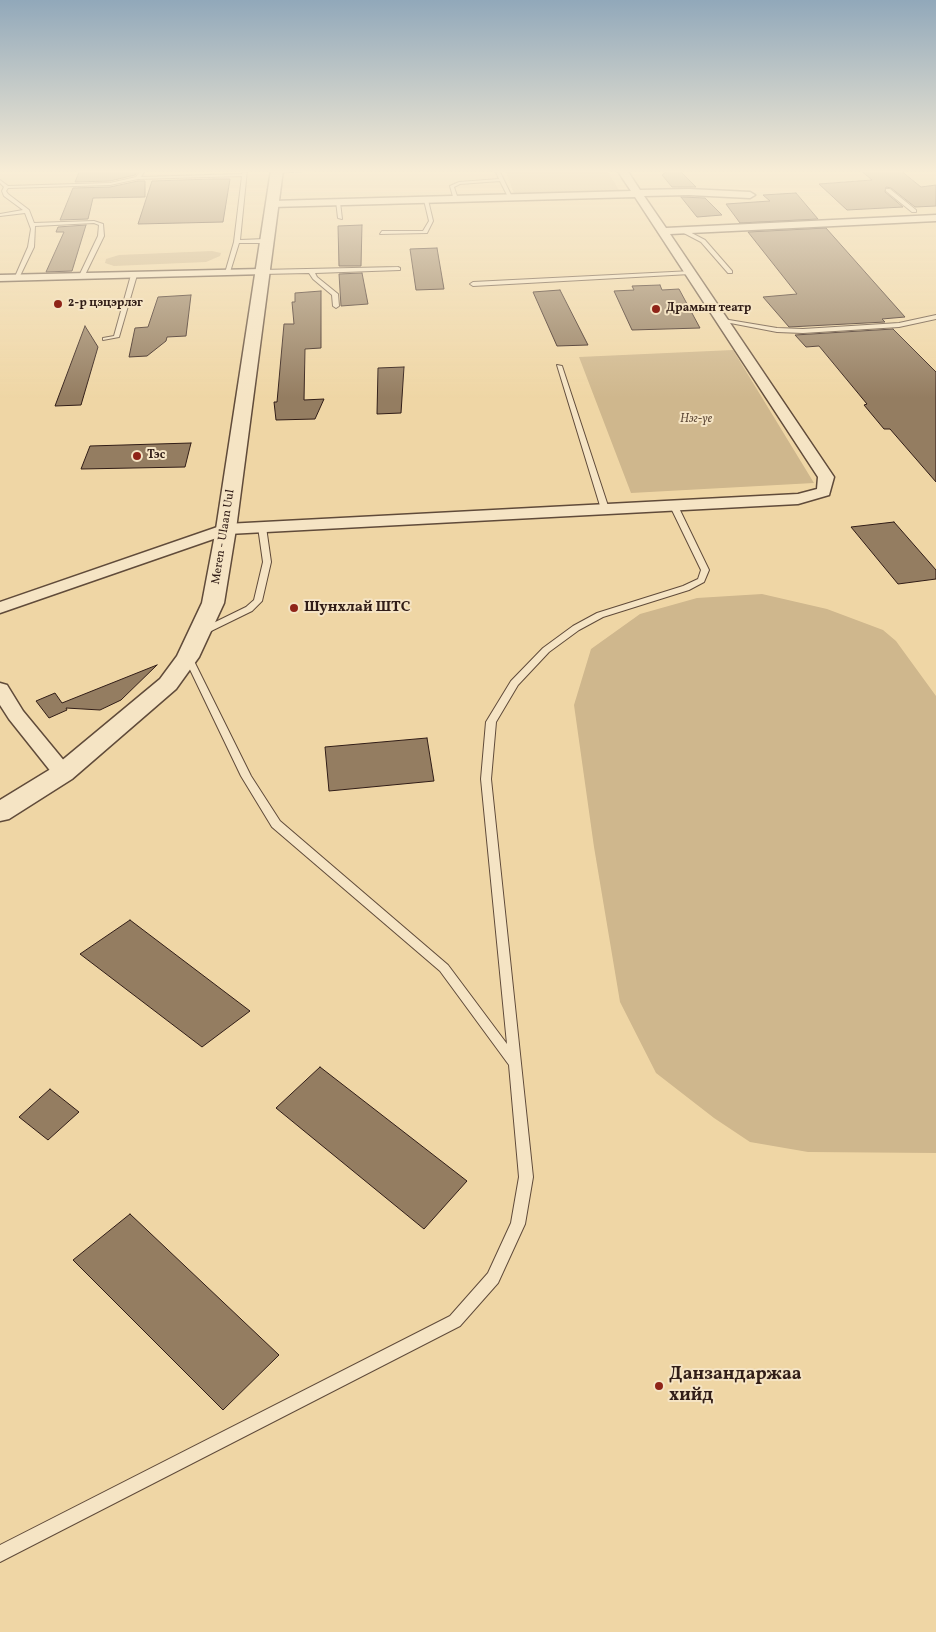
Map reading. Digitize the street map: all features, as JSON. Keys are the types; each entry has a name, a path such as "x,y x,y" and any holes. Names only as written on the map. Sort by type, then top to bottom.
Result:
{"street":[{"name":"Meren - Ulaan Uul","path":"0,812 63,773 168,684 188,657 214,603 265,246"},
{"path":"0,608 226,528 798,499 824,492 826,478 673,246"},
{"path":"0,278 260,272"},
{"path":"0,591 32,598"},
{"path":"0,689 16,715 63,773"}],"lane":[{"path":"16,278 31,246"},
{"path":"82,276 96,246"},
{"path":"227,272 236,246"},
{"path":"707,246 730,272"},
{"path":"260,272 398,269"},
{"path":"311,272 315,278 335,294 336,306"},
{"path":"473,284 690,272"},
{"path":"105,339 116,337 134,276"},
{"path":"723,321 777,330 802,331 899,325 936,317"},
{"path":"559,366 604,509"},
{"path":"0,1554 455,1321 494,1278 518,1224 526,1177 486,779 491,722 514,683 546,650 576,628 600,615 686,588 701,580 704,570 674,506"},
{"path":"200,632 258,601 267,562 262,527"},
{"path":"188,657 246,776 276,824 444,968 514,1063"}],"green space":[{"path":"212,251 221,253 220,256 206,262 114,266 105,263 106,259 119,255"},
{"name":"Нэг-үе","path":"733,350 814,483 631,493 579,357"},
{"path":"762,594 827,609 883,630 896,641 936,696 936,1153 808,1152 750,1142 714,1118 656,1073 620,1002 594,847 574,705 591,649 640,614 697,598"}],"building":[{"path":"58,246 80,246 72,271 46,272"},
{"path":"339,246 361,246 361,266 339,266"},
{"path":"759,246 842,246 905,317 882,319 885,322 789,327 763,297 797,294"},
{"path":"437,248 444,289 416,290 410,249"},
{"path":"362,273 368,304 341,306 339,274"},
{"name":"Драмын театр","path":"660,285 662,290 679,289 700,328 632,330 614,291 634,290 632,286"},
{"path":"560,290 588,345 557,346 533,292"},
{"path":"321,291 321,348 305,349 304,400 324,399 315,419 276,420 274,402 277,402 284,324 294,324 292,302 295,302 295,293"},
{"path":"191,295 186,336 167,337 166,341 147,356 129,357 135,328 148,327 158,297"},
{"path":"85,326 98,347 81,405 55,406"},
{"path":"893,329 936,372 936,482 890,429 884,429 864,405 867,404 819,346 806,347 795,335"},
{"path":"404,367 401,413 377,414 378,368"},
{"name":"Тэс","path":"191,443 185,467 81,469 90,446"},
{"path":"894,522 936,570 936,579 898,584 851,527"},
{"path":"157,665 121,700 100,710 66,708 67,710 49,718 36,701 55,693 62,703"},
{"path":"427,738 434,781 329,791 325,747"},
{"path":"130,920 250,1011 202,1047 80,954"},
{"path":"320,1067 467,1181 424,1229 276,1108"},
{"path":"50,1089 79,1112 48,1140 19,1117"},
{"path":"130,1214 279,1355 223,1410 73,1260"}],"place":[{"name":"2-р цэцэрлэг","path":"58,304"},
{"name":"Драмын театр","path":"656,309"},
{"name":"Тэс","path":"137,456"},
{"name":"Шунхлай ШТС","path":"294,608"},
{"name":"Данзандаржаа хийд","path":"659,1386"}]}
